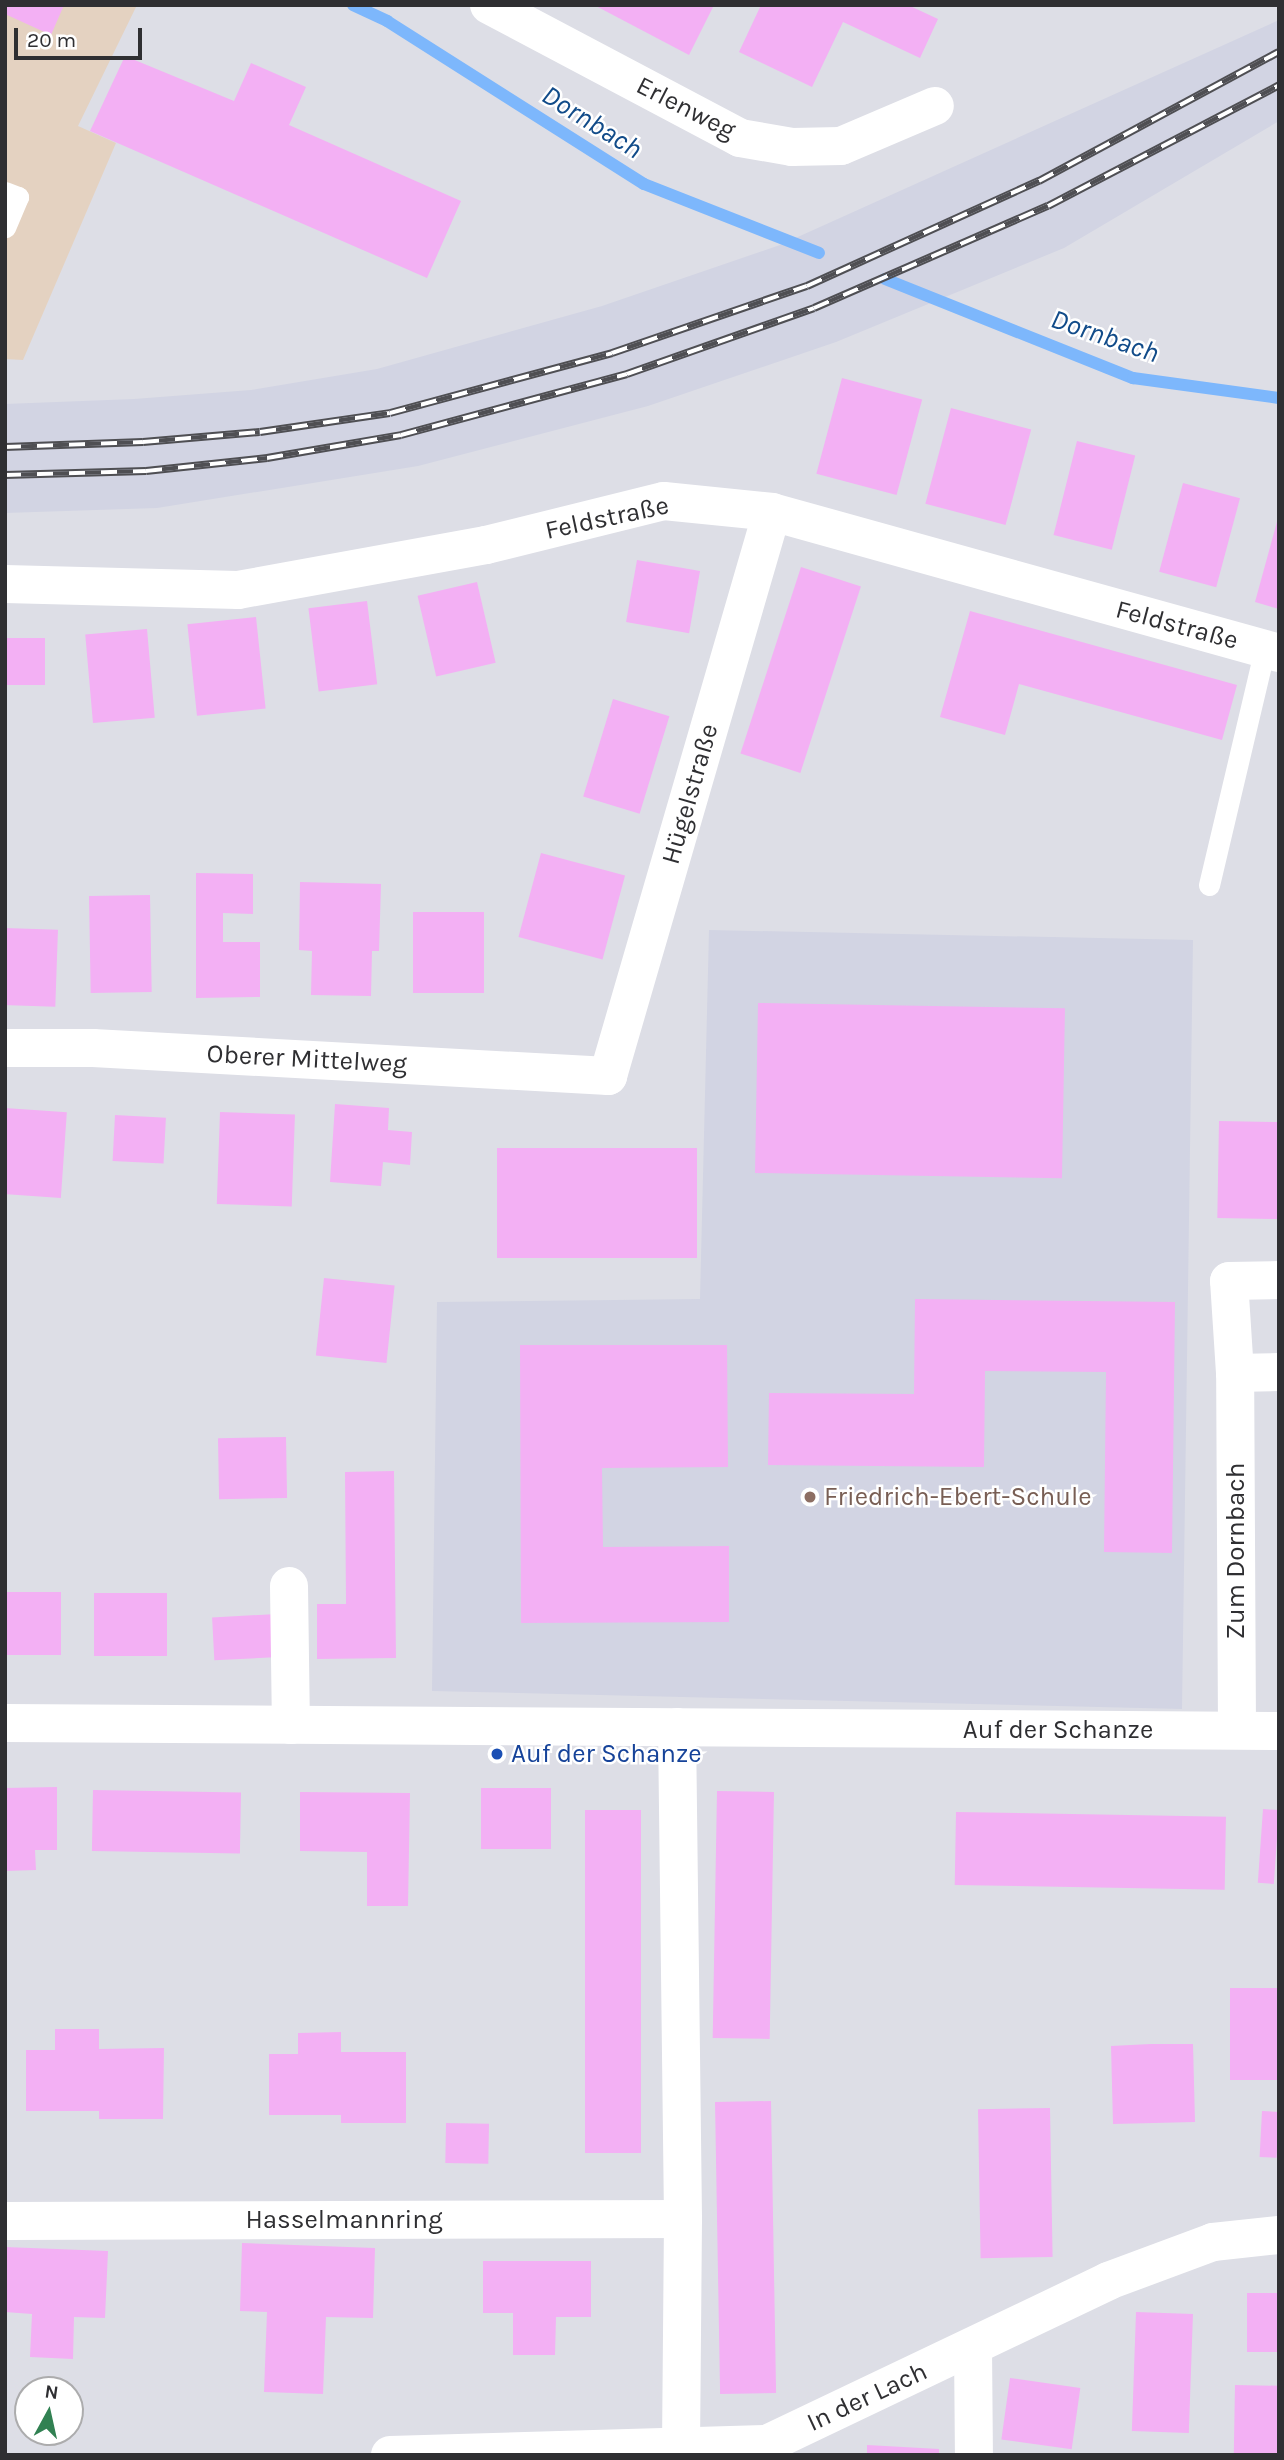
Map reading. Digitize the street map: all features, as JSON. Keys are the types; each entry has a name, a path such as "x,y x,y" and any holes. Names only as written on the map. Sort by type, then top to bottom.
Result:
{"street":[{"name":"Erlenweg","path":"489,5 740,138 792,146 841,146 935,106"},
{"name":"Feldstraße","path":"5,584 238,590 486,545 664,501 772,512 1272,651"},
{"name":"Hügelstraße","path":"608,1076 772,512"},
{"name":"Oberer Mittelweg","path":"5,1048 93,1048 608,1076"},
{"name":"Zum Dornbach","path":"1237,1730 1235,1373 1229,1281 1279,1280"},
{"path":"1235,1373 1279,1372"},
{"path":"289,1586 291,1725"},
{"name":"Auf der Schanze","path":"5,1723 1279,1731"},
{"path":"677,1727 683,2219 681,2444"},
{"name":"Hasselmannring","path":"5,2221 683,2219"},
{"name":"In der Lach","path":"390,2455 584,2452 681,2444 767,2444 1108,2281 1213,2242 1279,2235"},
{"path":"974,2347 974,2455"}],"lane":[{"path":"5,192 18,197 5,227"},
{"path":"1209,885 1272,651"}],"shaded area":[{"path":"5,5 137,5 78,126 116,143 23,360 5,359"},
{"path":"1279,20 1279,121 1064,248 836,342 648,406 418,466 157,508 5,513 5,404 134,399 251,390 377,369 602,306 780,245"},
{"name":"Friedrich-Ebert-Schule","path":"709,930 1193,940 1182,1709 432,1691 437,1302 700,1299"}],"building":[{"path":"5,5 64,5 51,35 5,14"},
{"path":"594,5 714,5 689,55"},
{"path":"761,5 908,5 938,19 920,58 843,22 812,87 739,52"},
{"path":"125,56 234,101 251,63 306,87 289,125 461,201 427,278 90,131"},
{"path":"842,378 922,399 897,495 816,474"},
{"path":"951,408 1031,429 1006,525 925,504"},
{"path":"1077,441 1135,456 1112,550 1054,535"},
{"path":"1183,483 1240,498 1216,587 1159,572"},
{"path":"1279,518 1279,609 1255,602"},
{"path":"637,560 700,571 689,633 626,622"},
{"path":"801,567 861,586 800,773 740,753"},
{"path":"477,582 496,663 436,677 418,596"},
{"path":"367,601 377,684 319,692 308,608"},
{"path":"970,611 1237,685 1222,740 1019,684 1005,735 940,717"},
{"path":"256,617 266,708 197,716 187,624"},
{"path":"147,629 155,718 93,723 85,634"},
{"path":"5,638 45,638 45,685 5,685"},
{"path":"613,699 669,716 640,814 583,797"},
{"path":"541,853 625,876 603,960 518,937"},
{"path":"196,873 253,874 253,914 223,913 223,942 260,942 260,997 196,998"},
{"path":"300,882 381,884 379,951 372,951 371,996 311,995 312,951 299,950"},
{"path":"150,895 152,992 91,993 89,896"},
{"path":"413,912 484,912 484,993 413,993"},
{"path":"5,928 58,930 55,1007 5,1005"},
{"path":"758,1003 1065,1008 1062,1178 755,1173"},
{"path":"335,1104 389,1108 388,1130 412,1132 410,1165 383,1162 381,1186 330,1182"},
{"path":"5,1108 67,1112 61,1198 5,1194"},
{"path":"220,1112 295,1115 292,1207 217,1204"},
{"path":"115,1115 166,1118 164,1164 113,1161"},
{"path":"1219,1121 1279,1122 1277,1219 1217,1218"},
{"path":"497,1148 697,1148 697,1258 497,1258"},
{"path":"324,1278 395,1285 386,1363 316,1356"},
{"name":"Friedrich-Ebert-Schule","path":"915,1299 1175,1302 1172,1553 1104,1552 1106,1372 985,1371 984,1467 768,1465 769,1393 914,1394"},
{"path":"520,1345 727,1345 728,1467 602,1468 603,1547 729,1546 729,1622 521,1623"},
{"path":"286,1437 287,1498 219,1499 218,1438"},
{"path":"394,1471 396,1658 317,1659 317,1604 346,1604 345,1472"},
{"path":"5,1592 61,1592 61,1655 5,1655"},
{"path":"94,1593 167,1593 167,1656 94,1656"},
{"path":"277,1614 279,1657 214,1660 212,1617"},
{"path":"57,1787 57,1850 35,1850 36,1870 5,1871 5,1788"},
{"path":"481,1788 551,1788 551,1849 481,1849"},
{"path":"93,1790 241,1793 240,1854 92,1851"},
{"path":"717,1791 774,1792 770,2039 713,2038"},
{"path":"300,1792 410,1793 408,1906 367,1906 367,1852 300,1851"},
{"path":"1263,1809 1279,1810 1274,1884 1258,1883"},
{"path":"585,1810 641,1810 641,2153 585,2153"},
{"path":"956,1812 1226,1817 1225,1890 955,1885"},
{"path":"1230,1988 1279,1988 1279,2080 1230,2080"},
{"path":"55,2029 99,2029 99,2049 164,2048 163,2119 99,2119 99,2111 26,2111 26,2050 55,2050"},
{"path":"341,2032 341,2052 406,2052 406,2123 341,2123 341,2115 269,2115 269,2054 298,2054 298,2033"},
{"path":"1193,2044 1195,2122 1113,2124 1111,2046"},
{"path":"771,2101 776,2393 720,2394 715,2102"},
{"path":"1050,2108 1053,2257 981,2258 978,2109"},
{"path":"1262,2111 1279,2112 1277,2158 1260,2157"},
{"path":"446,2123 489,2124 488,2164 445,2163"},
{"path":"242,2243 375,2248 373,2318 326,2317 323,2394 264,2392 267,2312 240,2311"},
{"path":"5,2247 108,2251 105,2318 74,2317 73,2359 30,2357 32,2314 5,2312"},
{"path":"483,2261 591,2261 591,2317 556,2317 555,2355 513,2355 513,2313 483,2313"},
{"path":"1247,2293 1279,2293 1279,2352 1247,2352"},
{"path":"1136,2312 1193,2314 1189,2433 1132,2431"},
{"path":"1010,2378 1080,2388 1072,2449 1001,2439"},
{"path":"1235,2385 1279,2386 1278,2455 1234,2455"},
{"path":"867,2445 939,2449 939,2455 867,2455"}],"waterway":[{"name":"Dornbach","path":"353,5 387,21 644,184 819,253"},
{"name":"Dornbach","path":"885,279 1133,378 1279,398"}],"railway":[{"path":"5,447 143,442 260,432 390,413 612,353 807,286 1039,181 1279,52"},
{"path":"5,475 146,471 267,458 401,435 627,374 814,308 1048,206 1279,85"}],"place":[{"name":"Friedrich-Ebert-Schule","path":"810,1497"},
{"name":"Auf der Schanze","path":"497,1754"}]}
